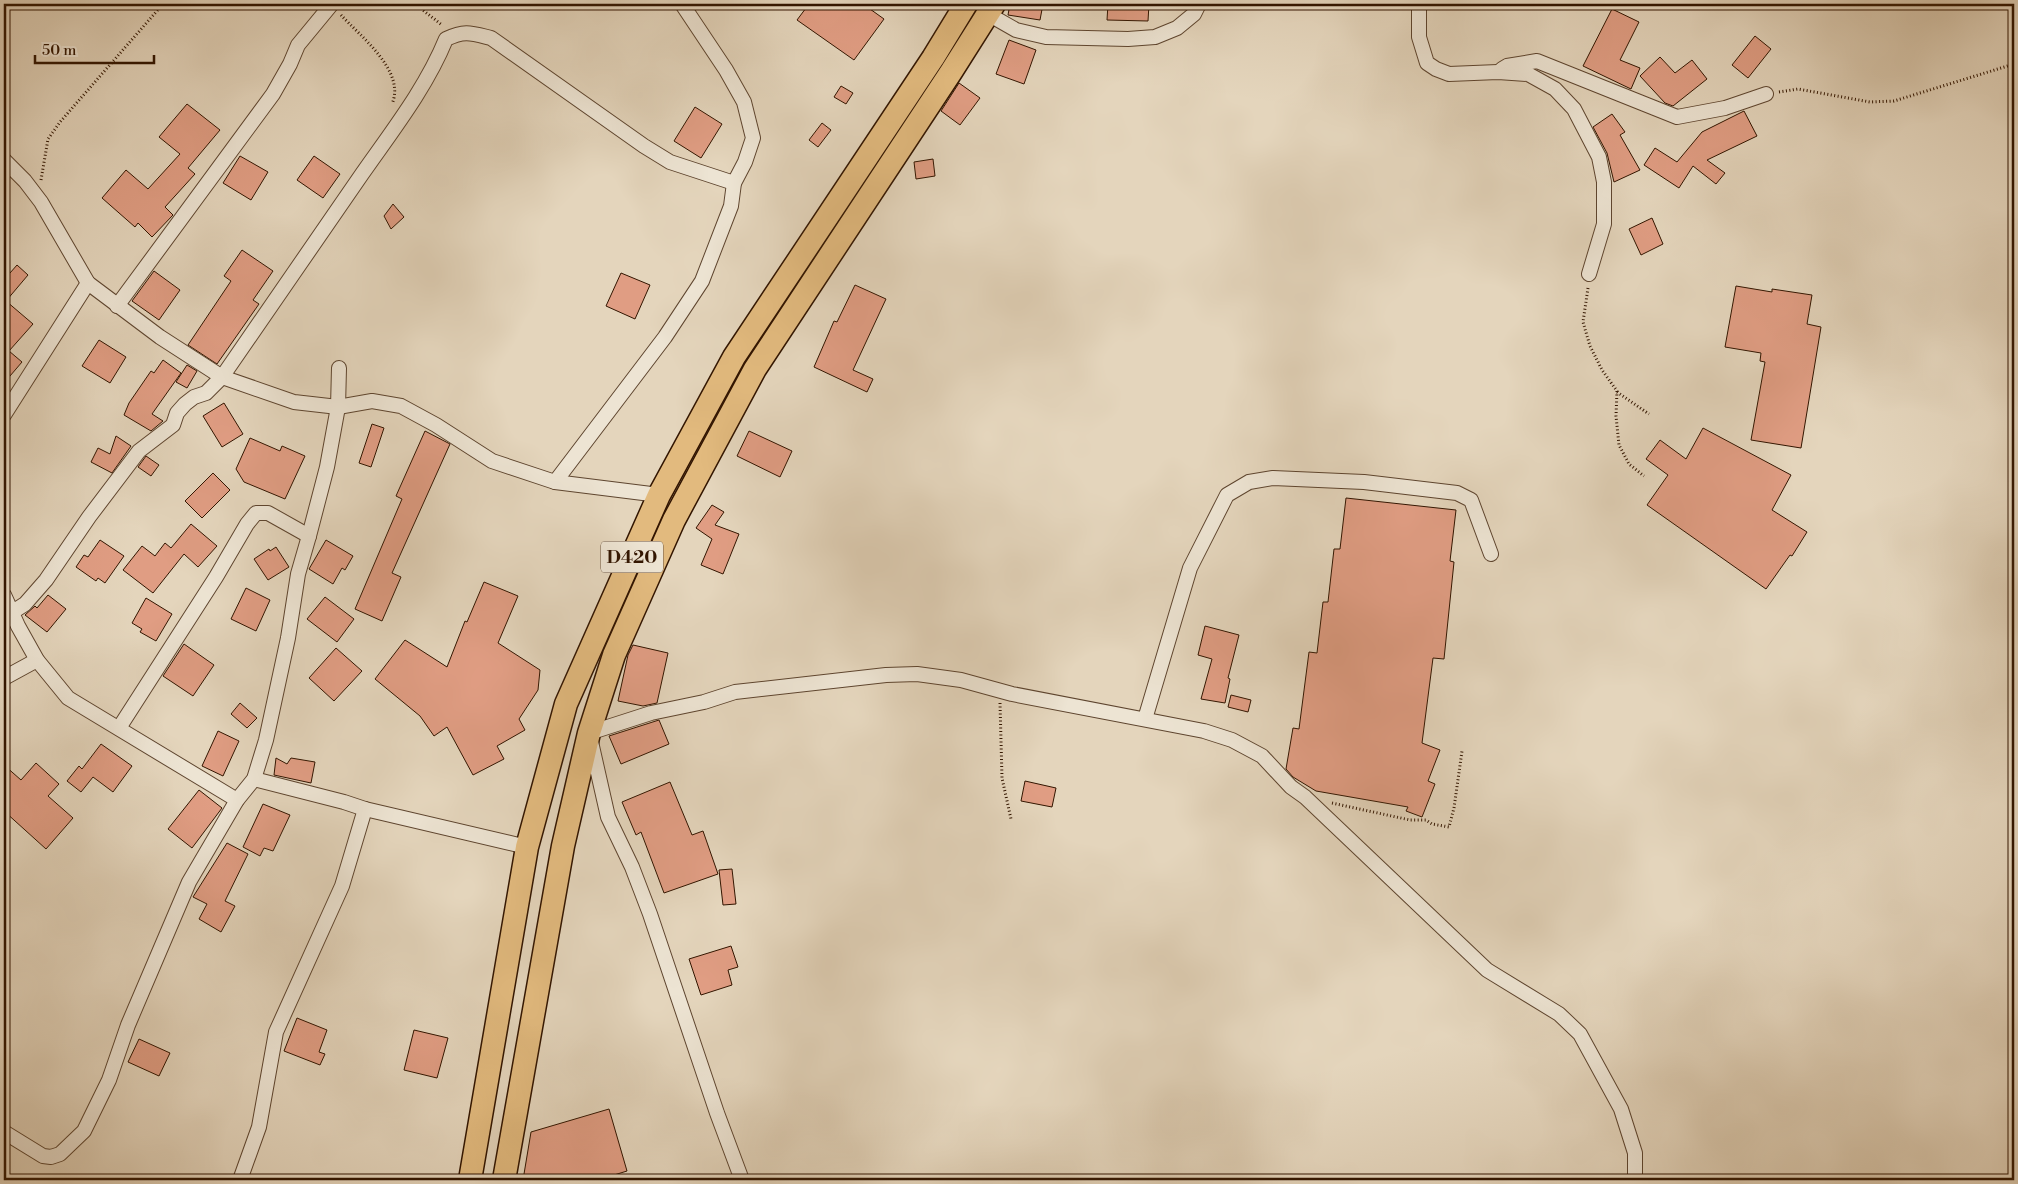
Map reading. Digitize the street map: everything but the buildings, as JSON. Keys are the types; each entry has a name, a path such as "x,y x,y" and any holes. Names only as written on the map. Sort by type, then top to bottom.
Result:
{"highway":[{"name":"D420","path":"470,1180 527,847 566,704 659,495 734,357 966,4"},
{"name":"D420","path":"504,1180 563,846 589,733 614,655 674,520 755,369 991,9"}],"street":[{"path":"555,482 665,337 702,281 731,206 734,183 746,162 753,138 744,102 726,70 682,4"},
{"path":"991,9 1016,30 1046,37 1128,39 1155,37 1177,28 1194,14 1199,4"},
{"path":"1419,4 1419,38 1427,63 1449,74 1498,72 1528,74 1555,89 1574,109 1599,157 1604,182 1604,224 1589,274"},
{"path":"117,306 273,94 290,64 298,45 331,5"},
{"path":"11,613 25,604 46,580 89,517 138,451 172,425 177,413 185,404 194,397 206,393 222,377 395,128 422,85 446,39 469,32 491,38 644,146 670,162 734,183"},
{"path":"1498,72 1507,66 1537,61 1677,117 1726,108 1766,94"},
{"path":"4,160 34,192 88,283 160,337 222,377 294,402 338,407 372,401 401,406 436,425 492,461 555,482 659,495"},
{"path":"4,415 88,283"},
{"path":"4,1132 43,1156 51,1157 60,1154 84,1131 109,1080 128,1025 189,882 237,800 254,779 266,740 288,638 298,574 310,536 327,467 338,407 339,368"},
{"path":"1145,719 1190,568 1227,495 1249,482 1272,478 1364,482 1457,494 1471,500 1491,554"},
{"path":"119,728 216,577 247,524 256,513 268,513 310,536"},
{"path":"4,596 11,613 37,660 68,698 237,800"},
{"path":"4,678 37,660"},
{"path":"742,1180 723,1132 650,914 632,867 608,817 589,733 651,713 704,702 734,692 869,677 917,674 961,680 999,690 1204,730 1232,740 1262,756 1290,788 1305,797 1487,970 1559,1014 1580,1034 1621,1109 1636,1153 1635,1180"},
{"path":"254,779 365,809 527,847"},
{"path":"240,1180 259,1127 276,1032 342,886 365,809"}],"path":[{"path":"34,192 41,180 48,139 60,122 163,4"},
{"path":"415,4 434,17 454,36"},
{"path":"331,5 376,51 392,76 394,98 391,106"},
{"path":"1766,94 1798,89 1870,102 1894,101 2014,64"},
{"path":"1589,274 1583,322 1590,346 1602,370 1617,391 1649,414"},
{"path":"1617,391 1616,416 1620,445 1629,464 1644,476"},
{"path":"999,690 1002,778 1011,819"},
{"path":"1305,797 1410,820 1426,820 1432,824 1449,827 1454,808 1462,751"}]}
